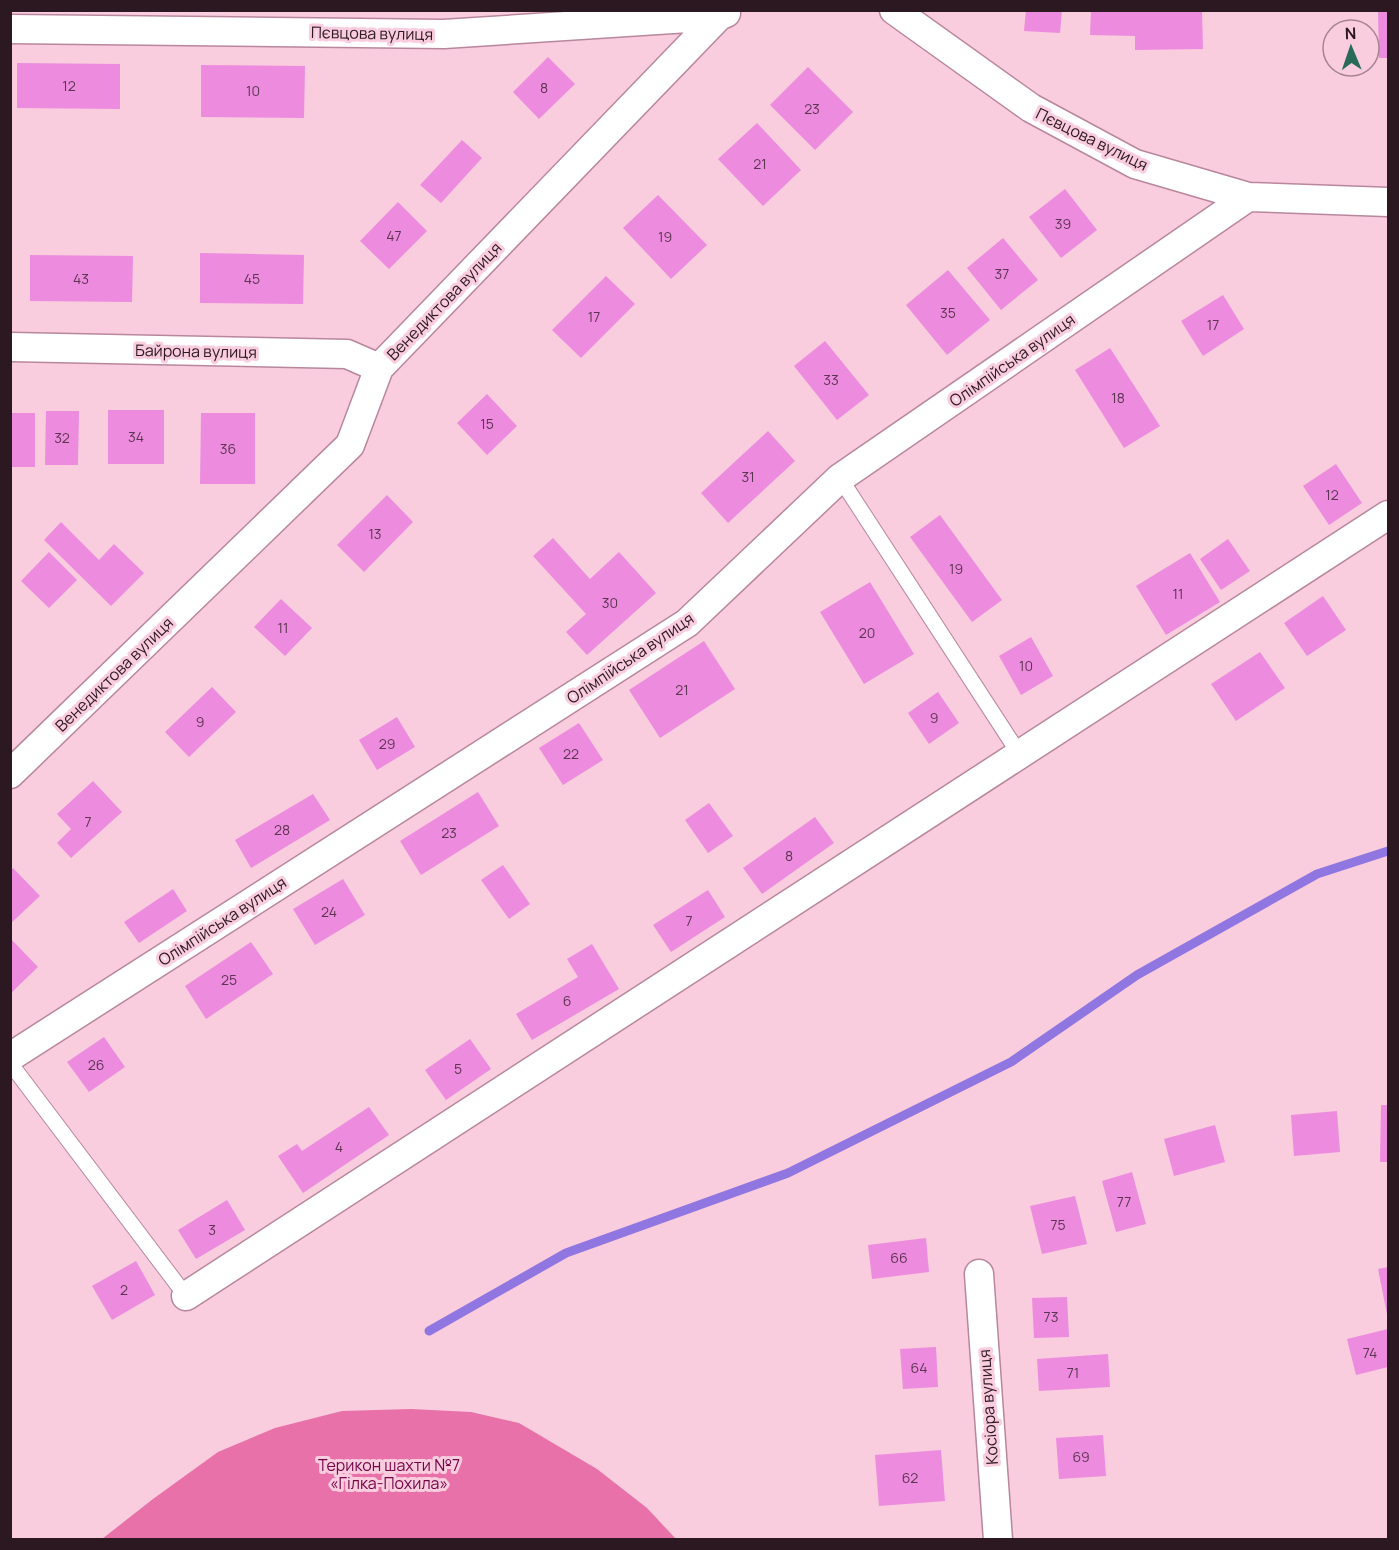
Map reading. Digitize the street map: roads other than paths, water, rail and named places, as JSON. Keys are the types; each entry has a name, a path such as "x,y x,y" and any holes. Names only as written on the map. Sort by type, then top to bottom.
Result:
{"street":[{"name":"Пєвцова вулиця","path":"894,10 1030,108 1135,164 1248,197 1389,202"},
{"name":"Пєвцова вулиця","path":"10,28 444,34 725,13"},
{"name":"Венедиктова вулиця","path":"10,774 350,445 379,368 725,13"},
{"name":"Олімпійська вулиця","path":"10,1057 687,623 840,478 1248,197"},
{"name":"Байрона вулиця","path":"10,347 347,354 379,368"},
{"path":"186,1296 1389,515"},
{"name":"Косіора вулиця","path":"979,1274 998,1539"}],"lane":[{"path":"840,478 1020,755"},
{"path":"10,1063 186,1296"}],"waterway":[{"path":"429,1331 566,1253 788,1173 1011,1062 1137,975 1317,874 1388,851"}],"park label":[{"name":"Терикон шахти №7 «Гілка-Похила»","path":"389,1474"}]}
